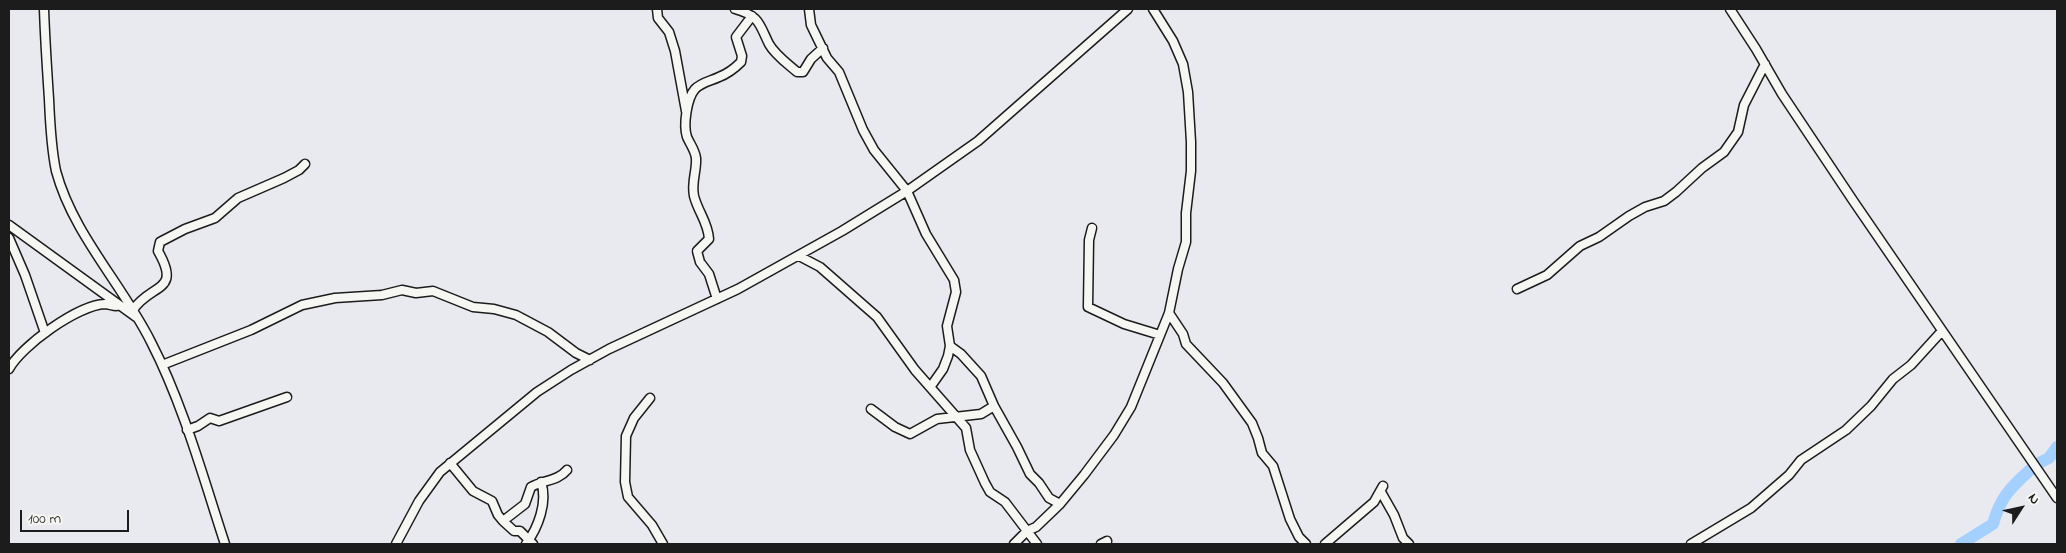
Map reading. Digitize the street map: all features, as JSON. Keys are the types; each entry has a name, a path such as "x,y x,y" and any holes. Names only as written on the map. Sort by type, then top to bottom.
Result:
{"street":[{"path":"44,9 52,149 57,172 64,192 85,236 140,320 162,365 187,430 225,544"},
{"path":"657,9 658,18 669,32 675,50 687,114"},
{"path":"735,9 752,16 760,22 770,44 797,72 803,72 811,59 824,48"},
{"path":"809,9 811,25 824,48 826,58 839,72 854,112 874,150 907,191 923,229 950,273 956,288 947,326 950,346 943,369 931,386"},
{"path":"397,544 430,484 450,463 537,392 590,360 717,299 799,256 907,191 978,141 1128,9"},
{"path":"1014,544 1027,531 1036,527 1060,504 1122,423 1131,407 1169,313 1186,242 1191,142 1188,92 1183,64 1173,41 1153,9"},
{"path":"1730,9 1782,94 1844,187 2057,498"},
{"path":"717,299 710,274 697,256 697,251 710,239 708,228 694,196 692,178 696,159 695,152 687,135 687,114 690,96 694,90 705,82 719,77 741,62 742,56 736,37 752,16"},
{"path":"1517,290 1546,275 1580,246 1599,237 1629,216 1645,207 1664,201 1702,168 1724,152 1738,132 1744,105 1765,64"},
{"path":"133,310 144,298 162,288 166,278 167,270 158,251 160,242 185,229 215,218 238,198 300,170 305,164"},
{"path":"9,225 140,320"},
{"path":"1092,228 1088,306 1124,324 1160,335"},
{"path":"9,238 25,275 45,333"},
{"path":"799,256 820,267 877,317 905,358 931,386 954,417 966,428 970,450 990,492 1006,502 1037,544"},
{"path":"162,365 251,330 302,305 335,298 382,295 402,290 416,293 433,291 473,307 500,310 516,315 548,332 576,353 590,360"},
{"path":"9,369 20,355 62,321 88,308 105,304 121,308"},
{"path":"1169,313 1183,334 1186,344 1223,383 1252,423 1262,453 1273,466 1290,519 1298,537 1306,544"},
{"path":"1691,544 1751,508 1789,475 1801,460 1846,430 1871,406 1893,379 1942,331"},
{"path":"950,346 961,354 981,376 994,406 1017,446 1030,474 1039,483 1048,498 1060,504"},
{"path":"9,358 20,355"},
{"path":"187,430 198,426 210,418 219,421 288,397"},
{"path":"650,398 634,418 626,436 625,482 628,497 652,524 664,544"},
{"path":"871,409 895,427 910,434 938,419 981,414 994,406"},
{"path":"450,463 473,490 492,501 503,521 514,531 520,531 529,543"},
{"path":"503,521 525,504 531,487 541,482 557,479 567,470"},
{"path":"529,543 540,516 543,489 541,482"},
{"path":"1325,544 1374,502 1382,489 1403,538 1409,544"}],"waterway":[{"path":"2039,463 2049,458 2057,447"},
{"path":"1961,544 1993,524 1999,507 2007,494 2030,470"}]}
